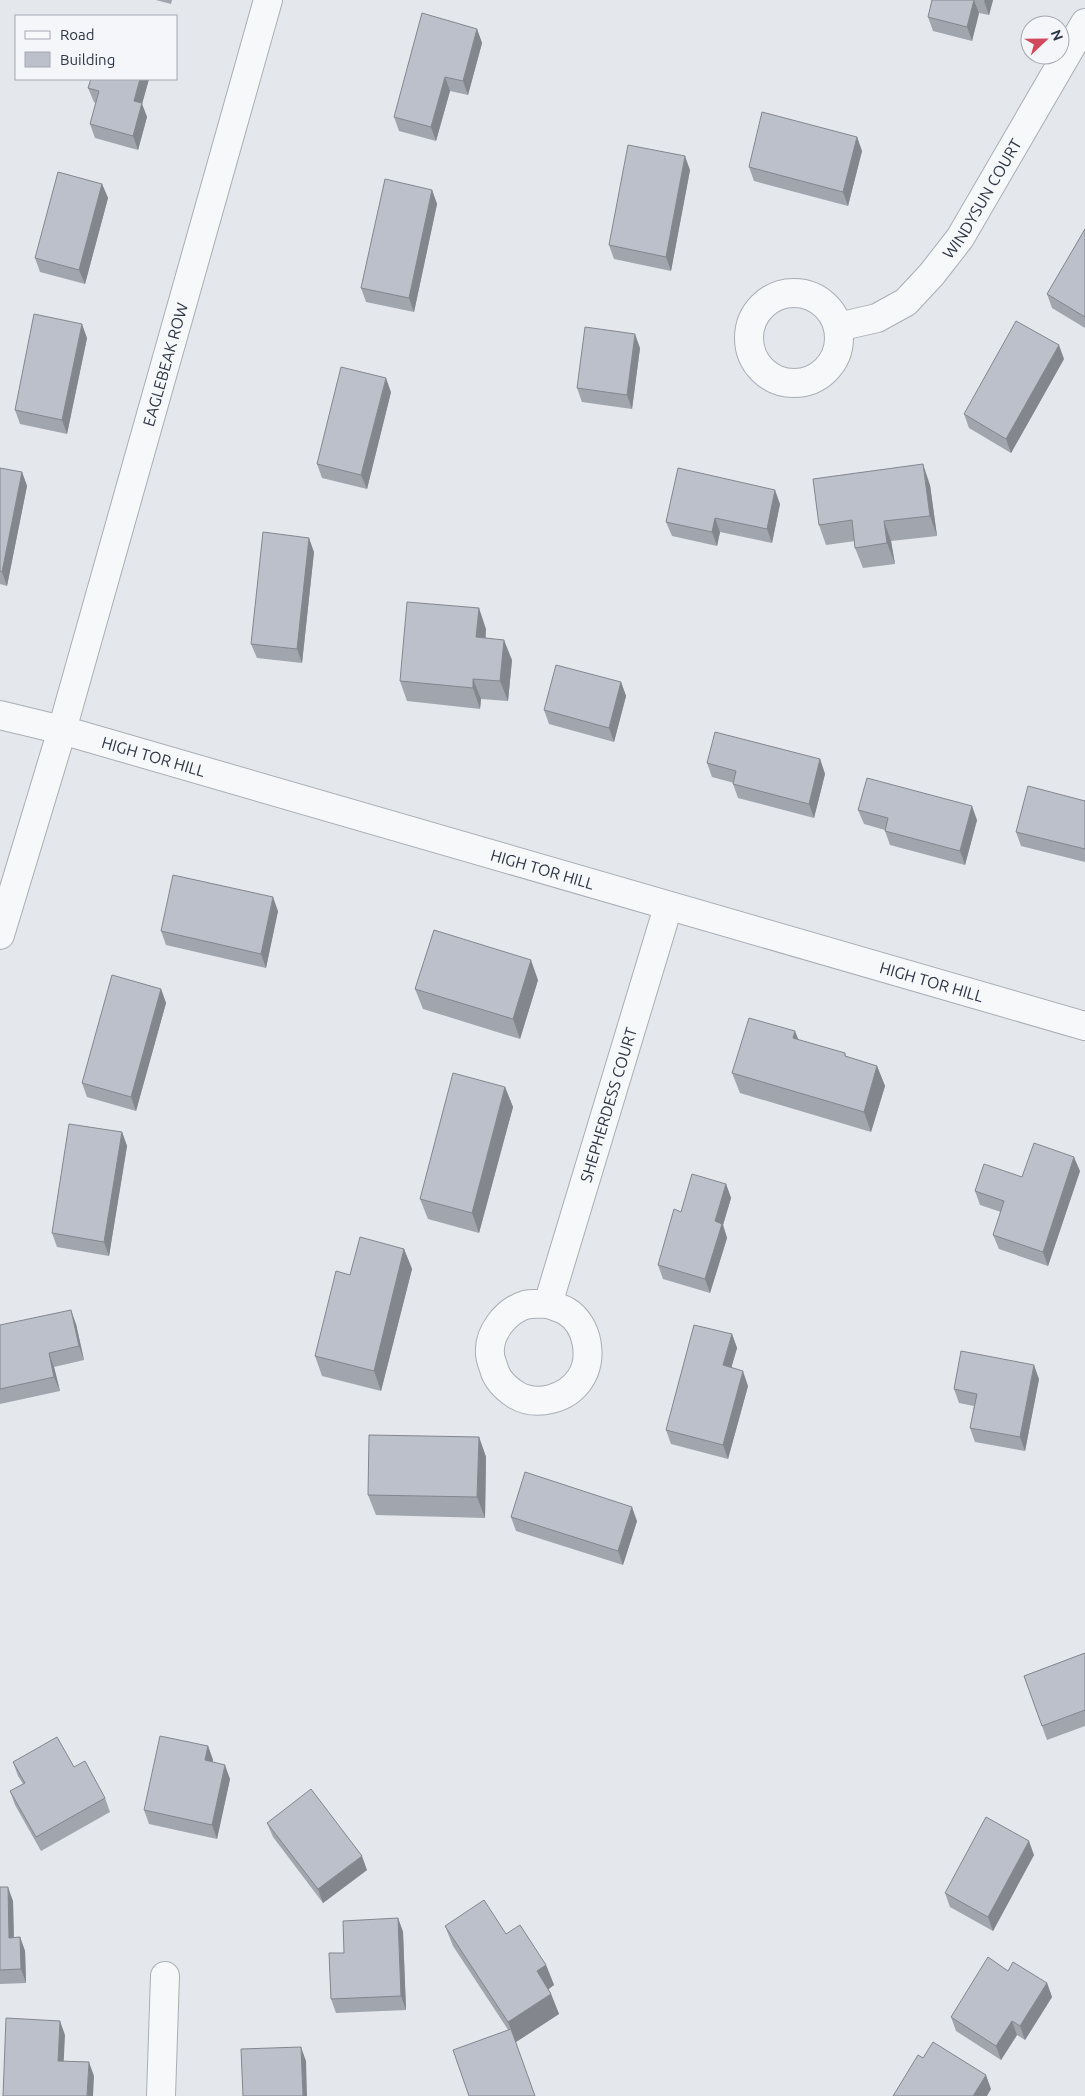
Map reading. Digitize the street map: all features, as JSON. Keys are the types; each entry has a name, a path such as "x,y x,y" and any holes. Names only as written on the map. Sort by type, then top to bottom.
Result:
{"street":[{"name":"EAGLEBEAK ROW","path":"0,935 62,730 268,0"},
{"name":"WINDYSUN COURT","path":"838,327 876,318 906,302 932,274 960,238 1085,23"},
{"name":"HIGH TOR HILL","path":"0,715 62,730 668,907 1085,1026"},
{"name":"SHEPHERDESS COURT","path":"548,1304 668,907"},
{"path":"161,2096 165,1976"}],"building":[{"path":"932,0 974,0 967,27 928,17"},
{"path":"422,13 477,29 463,81 445,77 431,127 394,117"},
{"path":"91,80 140,80 134,101 142,103 133,136 90,124 99,91 88,88"},
{"path":"762,112 857,137 843,192 749,167"},
{"path":"628,145 685,156 666,257 609,245"},
{"path":"58,172 102,184 79,270 35,258"},
{"path":"385,179 432,190 409,298 361,288"},
{"path":"1085,229 1085,317 1047,294"},
{"path":"34,314 82,324 62,420 15,410"},
{"path":"1016,321 1059,345 1006,439 964,414"},
{"path":"585,327 635,334 627,395 577,388"},
{"path":"341,367 386,378 361,475 317,464"},
{"path":"923,464 930,516 884,521 887,543 855,548 852,520 819,525 813,479"},
{"path":"0,468 22,472 2,572 0,571"},
{"path":"678,468 775,490 767,529 715,518 712,532 666,522"},
{"path":"263,532 309,538 297,649 251,644"},
{"path":"407,602 479,608 476,637 504,640 500,681 473,679 473,688 400,681"},
{"path":"556,665 621,682 609,728 544,710"},
{"path":"715,732 820,759 809,804 733,784 736,771 707,763"},
{"path":"867,778 972,806 960,851 885,831 888,818 858,810"},
{"path":"1028,786 1085,801 1085,849 1016,832"},
{"path":"173,875 273,897 261,954 161,931"},
{"path":"434,930 531,960 513,1019 415,989"},
{"path":"112,975 161,989 131,1097 82,1083"},
{"path":"749,1018 795,1031 793,1038 845,1053 845,1056 877,1066 864,1112 732,1073"},
{"path":"453,1073 505,1087 472,1213 420,1199"},
{"path":"69,1124 122,1132 104,1242 52,1233"},
{"path":"1034,1143 1074,1157 1043,1252 993,1235 1004,1201 975,1191 984,1164 1022,1177"},
{"path":"692,1174 726,1184 715,1221 722,1224 705,1279 658,1265 674,1209 681,1212"},
{"path":"360,1237 404,1249 374,1371 315,1356 336,1271 350,1275"},
{"path":"71,1310 79,1346 49,1353 54,1377 0,1389 0,1325"},
{"path":"694,1325 732,1334 723,1365 743,1371 723,1445 666,1430"},
{"path":"961,1351 1034,1365 1020,1437 970,1428 977,1394 954,1389"},
{"path":"369,1435 479,1437 477,1497 368,1495"},
{"path":"525,1472 632,1507 618,1551 511,1517"},
{"path":"1085,1653 1085,1710 1042,1726 1024,1676"},
{"path":"160,1736 208,1746 205,1760 225,1765 212,1825 144,1810"},
{"path":"57,1737 74,1767 85,1761 105,1798 36,1837 10,1791 25,1783 13,1762"},
{"path":"311,1789 362,1856 318,1889 267,1823"},
{"path":"986,1817 1029,1841 988,1917 945,1893"},
{"path":"0,1887 8,1887 9,1938 20,1937 21,1969 0,1970"},
{"path":"484,1900 506,1934 520,1925 546,1965 537,1971 551,1994 508,2022 445,1926"},
{"path":"398,1918 401,1996 331,1999 329,1953 344,1953 343,1921"},
{"path":"988,1957 1008,1971 1013,1962 1047,1983 1020,2026 1012,2021 996,2046 951,2017"},
{"path":"6,2018 60,2021 58,2061 89,2062 87,2096 3,2096"},
{"path":"511,2029 535,2096 469,2096 453,2050"},
{"path":"933,2042 986,2075 973,2096 893,2096 918,2055 923,2058"},
{"path":"301,2047 303,2096 243,2096 241,2049"}]}
